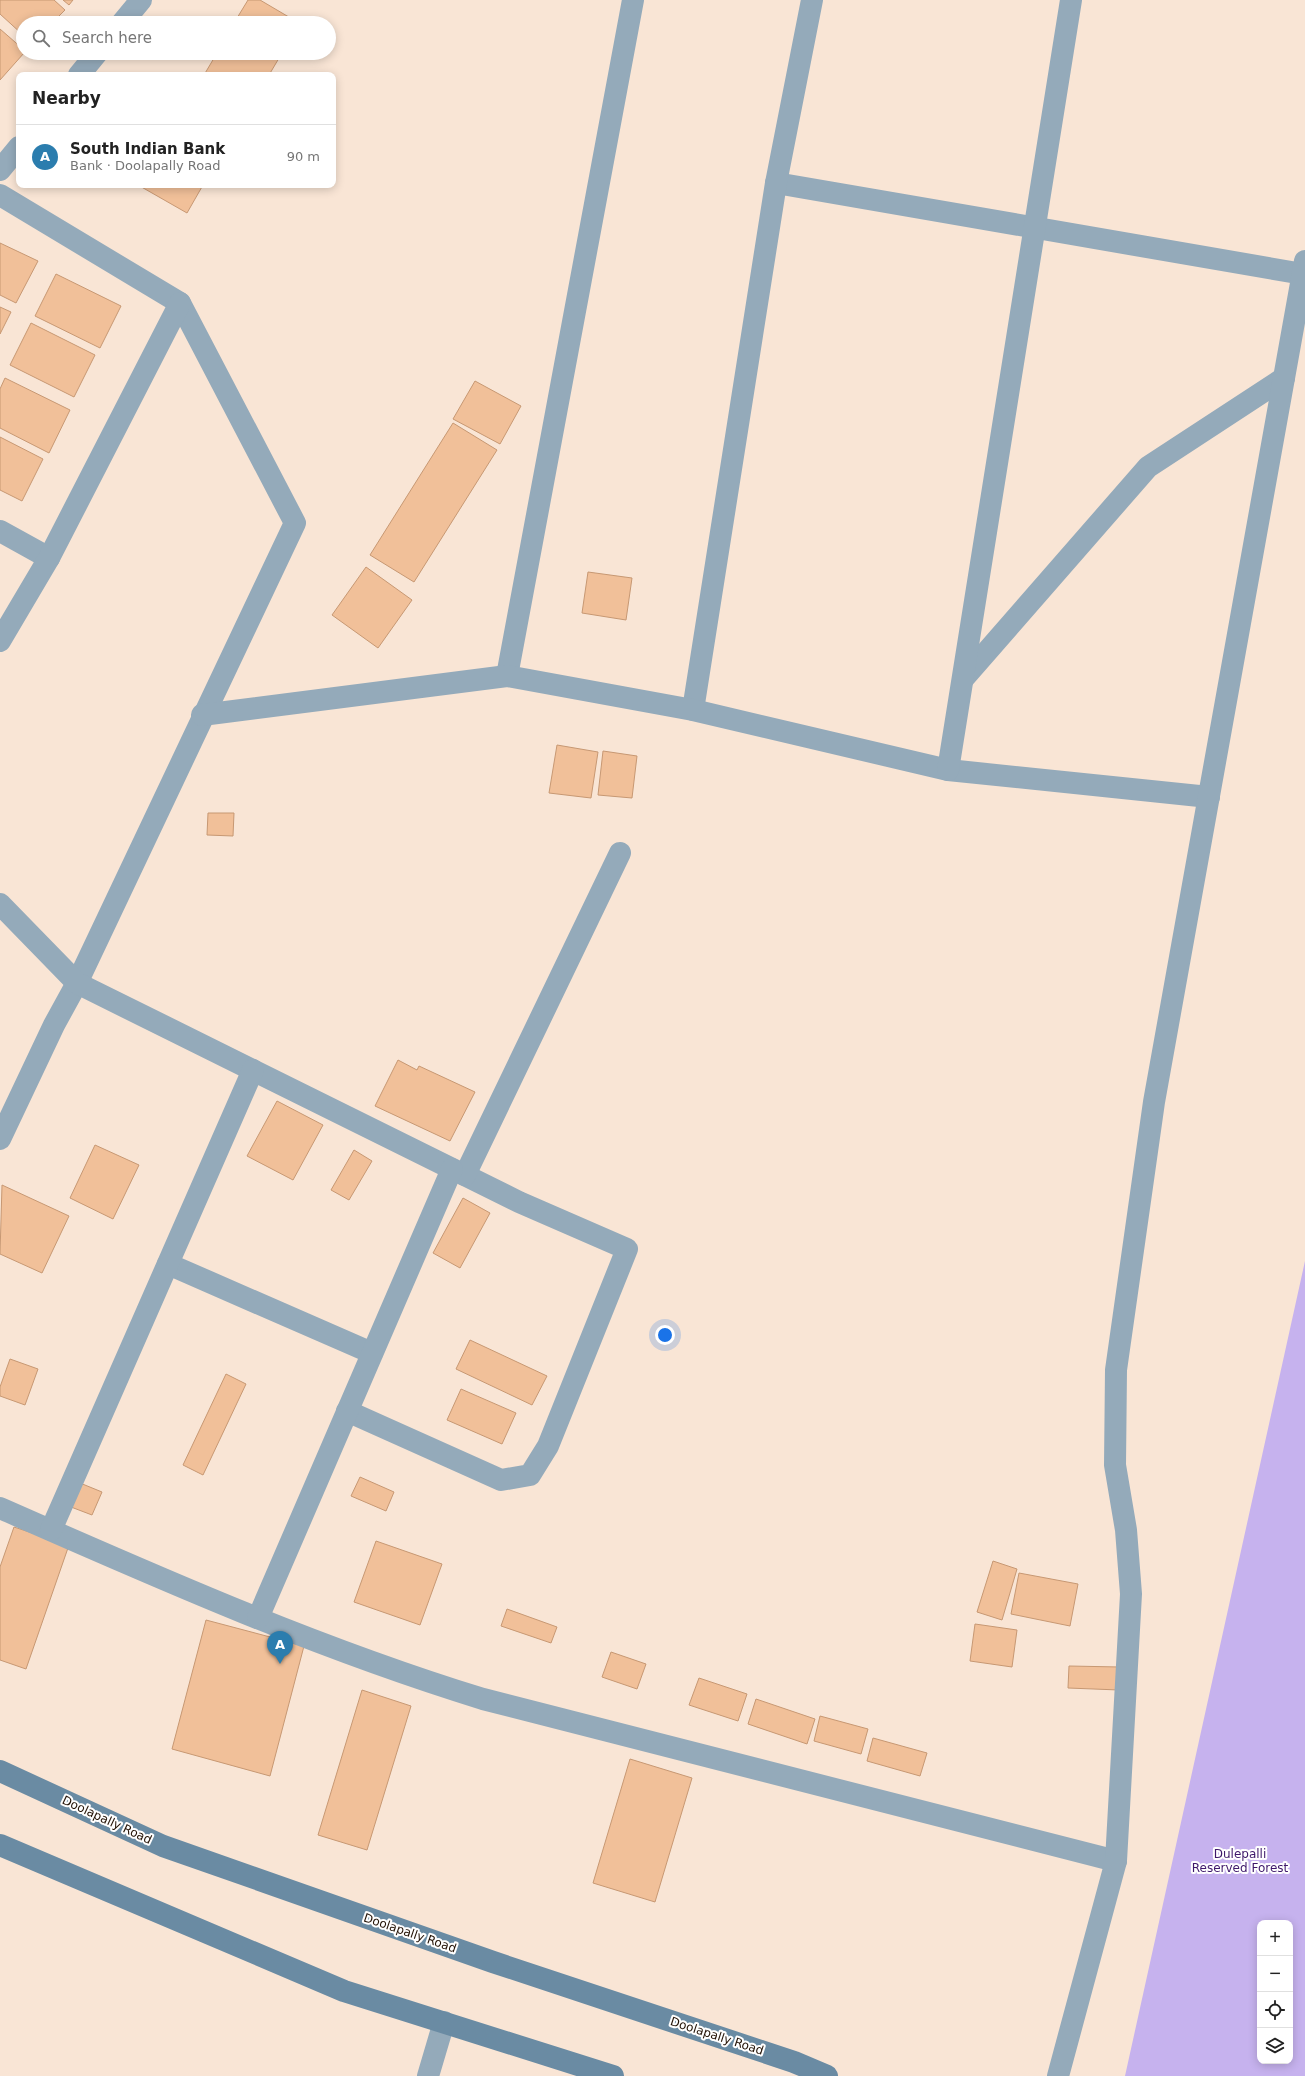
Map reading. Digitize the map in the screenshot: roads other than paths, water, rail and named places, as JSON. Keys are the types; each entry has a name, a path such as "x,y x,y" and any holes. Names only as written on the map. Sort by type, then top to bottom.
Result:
{"main road":[{"name":"Doolapally Road","path":"0,1771 163,1846 493,1962 794,2062 828,2076"},
{"path":"0,1845 344,1991 613,2076"}],"street":[{"path":"128,16 141,0"},
{"path":"508,676 633,0"},
{"path":"693,710 776,183 812,0"},
{"path":"948,770 1071,0"},
{"path":"81,72 91,60"},
{"path":"0,170 16,151"},
{"path":"776,183 1035,228 1304,267 1154,1102 1116,1370 1115,1465 1126,1530 1131,1594 1116,1861 1058,2076"},
{"path":"0,195 180,303 294,523 202,715 77,983 54,1025 0,1139"},
{"path":"0,641 49,558 180,303"},
{"path":"962,679 1148,467 1284,378"},
{"path":"0,531 49,558"},
{"path":"202,715 508,676 693,710 948,770 1209,796"},
{"path":"258,1618 372,1353 459,1172 620,853"},
{"path":"0,904 77,983 519,1202 627,1249 548,1446 530,1475 501,1480 347,1411"},
{"path":"51,1530 253,1070"},
{"path":"168,1264 372,1353"},
{"path":"0,1508 336,1650 417,1679 483,1699 1116,1861"},
{"path":"428,2076 444,2022"}],"place":[{"name":"South Indian Bank","path":"280,1664"}],"park label":[{"name":"Dulepalli Reserved Forest","path":"1240,1861"}]}
